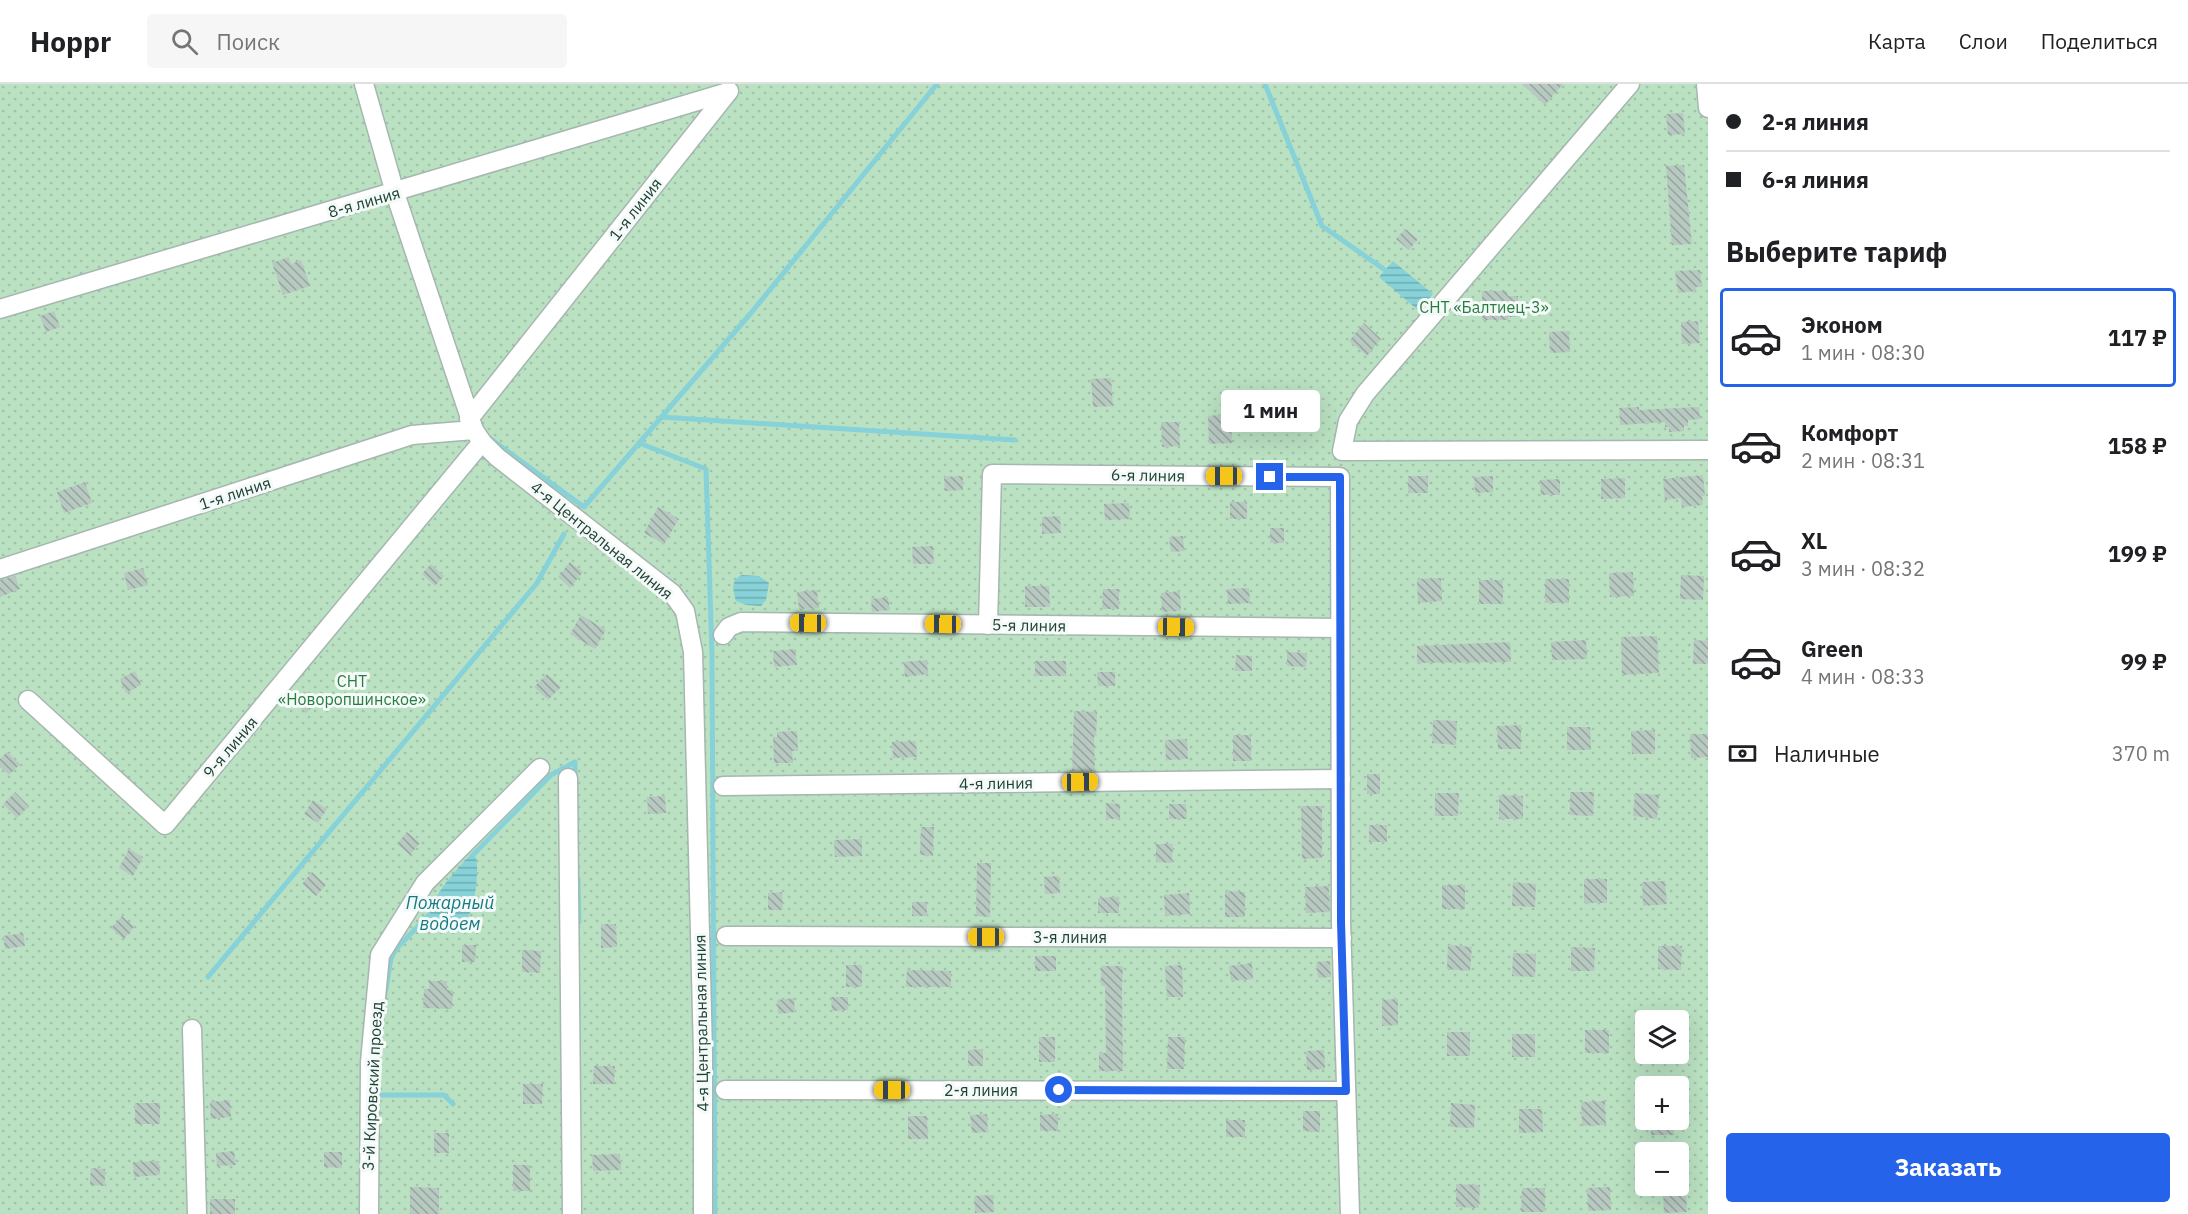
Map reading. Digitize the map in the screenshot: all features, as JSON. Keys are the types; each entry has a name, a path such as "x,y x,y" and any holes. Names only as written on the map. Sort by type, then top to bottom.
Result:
{"street":[{"name":"4-я Центральная линия","path":"364,84 395,193 475,430 497,457 672,592 685,611 693,652 703,1054 703,1214"},
{"path":"1630,84 1365,394 1348,421 1342,451 1708,450"},
{"path":"1706,84 1708,108"},
{"name":"8-я линия","path":"0,309 395,193 731,88"},
{"name":"1-я линия","path":"0,569 412,435 475,430 731,88"},
{"name":"9-я линия","path":"28,700 165,825 475,430"},
{"name":"6-я линия","path":"988,625 992,474 1340,477 1341,628"},
{"name":"5-я линия","path":"723,635 729,627 741,622 1341,628"},
{"path":"1341,628 1342,938 1350,1214"},
{"name":"3-й Кировский проезд","path":"369,1214 370,1062 380,955 425,883 540,768"},
{"path":"568,778 572,1214"},
{"name":"4-я линия","path":"723,786 1341,779"},
{"name":"3-я линия","path":"726,936 1342,938"},
{"path":"192,1029 196,1214"},
{"name":"2-я линия","path":"725,1090 1346,1091"}],"green space":[{"path":"0,84 1708,84 1708,1214 0,1214"}],"water":[{"path":"1393,261 1433,294 1419,311 1379,277"},
{"path":"742,575 759,576 769,583 766,600 761,606 746,605 736,601 734,583"},
{"name":"Пожарный водоем","path":"469,856 476,857 477,865 476,888 470,913 458,930 442,931 429,915 432,906 446,883"}],"building":[{"path":"1522,84 1563,84 1545,105"},
{"path":"1683,113 1685,134 1668,135 1666,114"},
{"path":"1684,165 1692,244 1672,245 1666,166"},
{"path":"1405,229 1418,239 1409,250 1396,239"},
{"path":"289,257 291,264 301,260 310,286 283,295 272,263"},
{"path":"1700,270 1702,287 1696,287 1696,291 1678,293 1675,271"},
{"path":"1482,291 1507,291 1508,296 1518,296 1518,317 1508,317 1508,320 1482,320"},
{"path":"54,311 60,327 46,332 40,316"},
{"path":"1698,321 1700,343 1682,344 1681,322"},
{"path":"1364,323 1381,339 1367,356 1349,341"},
{"path":"1569,331 1570,352 1550,353 1549,332"},
{"path":"1111,378 1113,406 1093,407 1091,379"},
{"path":"1639,407 1639,410 1699,407 1700,419 1688,420 1688,426 1684,426 1684,431 1669,432 1669,427 1665,427 1665,422 1620,425 1619,408"},
{"path":"1231,415 1232,443 1209,444 1208,416"},
{"path":"1161,422 1179,422 1180,446 1162,447"},
{"path":"1703,475 1705,496 1702,496 1703,505 1682,507 1681,498 1665,500 1663,479"},
{"path":"963,476 963,490 945,491 944,477"},
{"path":"1408,476 1428,476 1428,493 1408,493"},
{"path":"1493,476 1493,492 1475,493 1474,477"},
{"path":"1625,478 1625,498 1601,499 1601,479"},
{"path":"1560,479 1560,495 1541,495 1540,480"},
{"path":"85,482 92,503 64,513 57,492"},
{"path":"1230,502 1247,502 1247,519 1230,519"},
{"path":"1129,503 1130,519 1105,520 1104,504"},
{"path":"658,507 679,519 664,544 644,533"},
{"path":"1060,516 1061,533 1042,534 1042,517"},
{"path":"1270,528 1284,528 1284,543 1270,543"},
{"path":"1183,536 1184,551 1171,552 1169,537"},
{"path":"933,546 934,564 913,564 912,547"},
{"path":"570,562 583,572 570,588 558,577"},
{"path":"431,564 444,576 435,586 422,574"},
{"path":"143,568 148,585 128,590 124,573"},
{"path":"1633,572 1634,596 1610,597 1609,573"},
{"path":"1681,575 1704,576 1703,600 1680,599"},
{"path":"15,576 20,589 0,597 0,580"},
{"path":"1441,578 1442,601 1418,603 1417,579"},
{"path":"1545,579 1569,579 1569,603 1545,603"},
{"path":"1479,580 1503,580 1503,604 1479,604"},
{"path":"1025,586 1049,586 1050,607 1025,607"},
{"path":"1249,588 1250,603 1228,604 1227,589"},
{"path":"1103,589 1119,589 1119,609 1102,609"},
{"path":"817,590 819,608 799,609 797,592"},
{"path":"1180,591 1181,611 1162,612 1161,593"},
{"path":"888,597 890,610 872,612 871,599"},
{"path":"581,615 606,630 595,649 570,634"},
{"path":"1657,636 1659,673 1622,675 1621,637"},
{"path":"1586,640 1587,659 1552,660 1551,642"},
{"path":"1694,640 1708,641 1708,664 1693,664"},
{"path":"1510,642 1511,662 1417,663 1417,646"},
{"path":"795,649 797,665 774,667 773,651"},
{"path":"1287,652 1307,653 1306,667 1287,666"},
{"path":"1236,655 1252,656 1252,671 1235,671"},
{"path":"927,660 928,674 905,677 904,662"},
{"path":"1035,661 1066,661 1066,676 1035,676"},
{"path":"135,671 141,685 126,693 120,679"},
{"path":"1097,672 1115,672 1115,686 1098,686"},
{"path":"547,674 561,687 548,700 534,687"},
{"path":"305,691 317,703 306,713 294,701"},
{"path":"1074,711 1097,712 1096,736 1094,736 1095,771 1072,771"},
{"path":"1433,720 1457,721 1456,745 1432,743"},
{"path":"1521,725 1521,749 1498,749 1497,726"},
{"path":"1567,727 1590,727 1591,750 1567,750"},
{"path":"1655,730 1655,754 1632,754 1631,731"},
{"path":"797,731 798,751 792,751 793,763 774,763 773,737 777,737 777,732"},
{"path":"1690,734 1708,734 1708,757 1691,758"},
{"path":"1233,735 1251,735 1251,761 1233,761"},
{"path":"1187,739 1188,759 1166,760 1165,740"},
{"path":"916,741 917,757 893,758 892,742"},
{"path":"7,752 20,764 9,775 0,767 0,759"},
{"path":"1367,774 1380,774 1380,794 1367,794"},
{"path":"15,792 29,806 17,818 3,804"},
{"path":"1570,792 1594,792 1593,816 1570,815"},
{"path":"1435,793 1459,793 1458,816 1435,816"},
{"path":"1635,793 1659,795 1657,819 1633,816"},
{"path":"1499,795 1523,796 1523,819 1499,819"},
{"path":"665,796 666,813 648,814 647,797"},
{"path":"313,800 327,809 318,823 304,814"},
{"path":"1106,803 1120,804 1120,819 1106,819"},
{"path":"1169,804 1186,804 1187,819 1169,819"},
{"path":"1301,806 1322,806 1322,858 1302,859"},
{"path":"1369,825 1387,825 1387,842 1369,842"},
{"path":"921,827 934,827 933,856 920,855"},
{"path":"407,832 420,843 410,855 397,844"},
{"path":"862,839 862,856 835,857 834,840"},
{"path":"1156,844 1173,844 1172,863 1156,862"},
{"path":"129,849 143,857 133,876 119,868"},
{"path":"977,863 991,863 990,917 976,916"},
{"path":"312,872 326,885 316,896 302,884"},
{"path":"1059,876 1060,893 1045,894 1044,877"},
{"path":"1584,879 1607,879 1607,903 1584,903"},
{"path":"1665,881 1667,904 1643,906 1642,882"},
{"path":"1513,882 1536,884 1535,907 1512,906"},
{"path":"1442,885 1465,885 1465,909 1442,909"},
{"path":"1329,886 1330,912 1306,913 1305,887"},
{"path":"1225,891 1245,892 1245,917 1225,917"},
{"path":"782,892 783,910 768,910 768,893"},
{"path":"1189,893 1190,914 1165,916 1164,895"},
{"path":"1119,897 1119,913 1098,913 1098,898"},
{"path":"912,902 927,902 927,916 912,916"},
{"path":"122,916 134,927 124,939 111,928"},
{"path":"601,924 616,924 617,947 601,948"},
{"path":"23,933 25,946 5,949 3,936"},
{"path":"462,945 476,945 475,962 462,962"},
{"path":"1448,945 1472,947 1470,971 1447,969"},
{"path":"1658,946 1682,946 1681,970 1658,969"},
{"path":"1571,947 1595,948 1594,971 1571,971"},
{"path":"522,950 541,951 540,973 522,972"},
{"path":"1513,953 1536,954 1535,977 1512,976"},
{"path":"1035,956 1056,956 1056,971 1035,971"},
{"path":"1330,961 1331,977 1318,978 1316,962"},
{"path":"1252,963 1253,979 1231,981 1229,966"},
{"path":"846,965 862,965 862,987 846,987"},
{"path":"1182,965 1183,997 1167,997 1165,966"},
{"path":"1101,966 1123,966 1123,1071 1099,1071 1099,1053 1106,1053 1105,986 1101,986"},
{"path":"907,970 951,971 951,987 906,987"},
{"path":"429,981 447,981 447,990 453,990 452,1009 423,1008 424,989 429,989"},
{"path":"831,997 848,997 848,1010 832,1011"},
{"path":"794,998 795,1012 778,1014 777,1000"},
{"path":"1398,999 1398,1025 1382,1026 1382,1000"},
{"path":"1585,1030 1609,1030 1609,1053 1585,1053"},
{"path":"1447,1032 1470,1032 1470,1056 1447,1056"},
{"path":"1512,1034 1535,1034 1535,1057 1512,1057"},
{"path":"1039,1037 1055,1037 1055,1062 1039,1062"},
{"path":"1168,1037 1185,1037 1184,1069 1167,1069"},
{"path":"983,1049 983,1066 968,1066 968,1050"},
{"path":"1324,1050 1325,1069 1307,1070 1306,1051"},
{"path":"594,1066 615,1066 614,1084 593,1084"},
{"path":"523,1084 543,1084 542,1104 523,1104"},
{"path":"230,1100 231,1117 211,1119 210,1102"},
{"path":"1605,1101 1606,1125 1582,1126 1581,1102"},
{"path":"135,1103 160,1103 160,1124 135,1124"},
{"path":"1451,1103 1475,1105 1474,1128 1450,1127"},
{"path":"1519,1109 1542,1109 1543,1132 1519,1133"},
{"path":"1303,1111 1320,1111 1320,1132 1303,1131"},
{"path":"987,1114 988,1132 972,1133 970,1115"},
{"path":"1058,1114 1058,1131 1040,1131 1040,1115"},
{"path":"908,1116 927,1116 928,1139 908,1139"},
{"path":"1226,1120 1245,1120 1245,1137 1226,1137"},
{"path":"1651,1130 1674,1130 1674,1135 1651,1135"},
{"path":"434,1133 449,1133 449,1153 434,1153"},
{"path":"234,1151 236,1165 217,1166 216,1153"},
{"path":"324,1152 342,1152 342,1168 324,1167"},
{"path":"620,1154 621,1170 593,1171 592,1155"},
{"path":"159,1161 160,1175 134,1177 133,1162"},
{"path":"513,1165 530,1165 530,1191 513,1191"},
{"path":"91,1168 105,1169 105,1186 90,1185"},
{"path":"1456,1184 1480,1185 1479,1208 1456,1207"},
{"path":"410,1187 439,1188 439,1214 410,1214"},
{"path":"1610,1187 1611,1210 1588,1211 1587,1188"},
{"path":"1522,1188 1545,1188 1545,1212 1521,1212"},
{"path":"993,1195 994,1212 975,1213 974,1196"},
{"path":"1663,1196 1686,1196 1687,1212 1664,1213"},
{"path":"210,1199 235,1199 235,1214 210,1214"}],"waterway":[{"path":"488,437 584,507 751,313 937,84"},
{"path":"1265,84 1322,226 1385,270"},
{"path":"661,417 1015,440"},
{"path":"639,443 706,469 712,655 715,1214"},
{"path":"208,977 537,583 564,534"},
{"path":"472,856 551,775 575,762 575,779"},
{"path":"578,879 579,922"},
{"path":"385,994 391,958 396,949 429,915"},
{"path":"376,1092 376,1095 444,1095 453,1104"}],"route":[{"path":"1059,1090 1346,1091 1341,922 1340,477 1270,477"}],"park label":[{"name":"СНТ «Балтиец-3»","path":"1484,307"},
{"name":"СНТ «Новоропшинское»","path":"352,690"}]}
